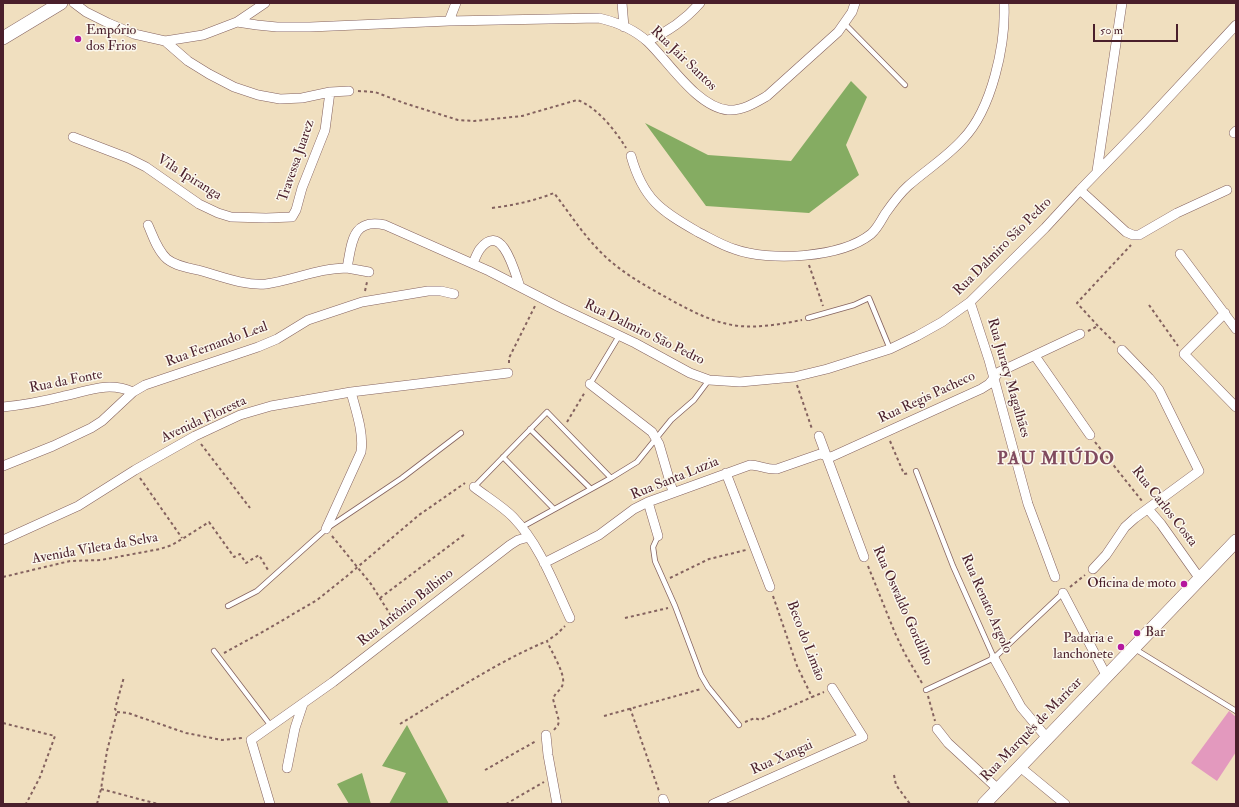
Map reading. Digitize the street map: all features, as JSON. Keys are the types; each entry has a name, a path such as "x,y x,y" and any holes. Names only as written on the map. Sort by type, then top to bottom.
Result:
{"main road":[{"path":"3,38 61,3"},
{"name":"Rua Marquês de Maricar","path":"984,804 1236,541"}],"street":[{"path":"74,3 86,12 134,34 165,41 188,61 209,74 258,95 280,99 302,98 330,92 349,91"},
{"path":"237,22 266,3"},
{"path":"449,21 456,3"},
{"path":"622,3 624,27"},
{"path":"647,41 661,35 677,25 700,3"},
{"name":"Rua Jair Santos","path":"165,41 203,35 237,22 270,26 310,27 449,21 592,18 612,20 647,41 693,92 715,106 728,110 741,109 754,104 767,96 829,42 845,24 855,3"},
{"path":"630,156 645,190 652,200 674,218 716,242 735,250 760,255 806,256 830,252 868,236 873,232 895,200 964,139 977,122 993,84 1005,18 1004,3"},
{"path":"1097,171 1122,3"},
{"name":"Rua Dalmiro São Pedro","path":"347,268 356,234 362,226 369,223 385,225 473,263 619,335 684,371 709,380 740,382 794,377 827,369 890,349 942,322 970,302 1040,233 1097,171 1202,63 1236,25"},
{"name":"Travessa Juarez","path":"294,215 302,188 324,130 330,92"},
{"name":"Vila Ipiranga","path":"73,137 128,158 146,167 199,204 218,213 232,217 266,218 288,218 294,215"},
{"path":"1080,190 1126,232 1133,235 1140,235 1177,213 1227,190"},
{"path":"148,225 162,253 173,263 238,281 267,284 297,278 332,268 347,268 370,272"},
{"path":"473,263 480,250 486,243 492,241 500,243 510,257 520,287"},
{"path":"1180,254 1236,329"},
{"name":"Rua Fernando Leal","path":"3,466 53,446 91,428 102,421 133,392 145,386 277,339 308,320 362,302 428,292 441,291 454,294"},
{"name":"Rua Juracy Magalhães","path":"970,302 989,360 1028,504 1055,577"},
{"path":"1225,313 1184,354 1236,407"},
{"name":"Rua Regis Pacheco","path":"826,456 831,457 981,389 989,384 999,372 1080,334"},
{"path":"1092,569 1106,555 1126,527 1135,518 1199,471 1158,390 1149,378 1122,350"},
{"path":"1035,356 1090,435"},
{"name":"Avenida Floresta","path":"3,540 78,506 135,470 195,436 240,415 271,406 351,392 508,373"},
{"path":"590,384 652,432 657,439 673,492"},
{"name":"Rua da Fonte","path":"3,407 64,396 91,388 120,387 133,392"},
{"path":"326,529 361,452 362,442 351,392"},
{"name":"Rua Oswaldo Gordilho","path":"819,436 864,557"},
{"name":"Rua Santa Luzia","path":"544,563 599,535 634,509 673,492 750,465 777,469 820,454 826,456"},
{"path":"726,473 770,587"},
{"path":"474,487 505,510 522,527 544,563 570,618"},
{"path":"648,502 658,536"},
{"name":"Rua Carlos Costa","path":"1148,509 1161,524 1200,579"},
{"name":"Rua Antônio Balbino","path":"251,740 303,704 510,545 518,540 529,537"},
{"path":"1062,593 1106,675"},
{"name":"Rua Renato Argolo","path":"994,658 1021,707 1047,738"},
{"name":"Beco do Limão","path":"832,688 863,737"},
{"path":"287,768 295,728 303,704"},
{"path":"937,729 948,743 998,789"},
{"path":"546,735 557,804"},
{"name":"Rua Xangai","path":"713,804 863,737"},
{"path":"251,740 270,804"},
{"path":"1020,767 1065,804"}],"lane":[{"path":"845,24 905,85"},
{"path":"808,318 826,314 869,298 890,349"},
{"path":"590,384 619,335"},
{"path":"522,527 637,462 671,420 694,400 709,380"},
{"path":"474,487 547,412 611,478"},
{"path":"530,429 591,489"},
{"path":"228,606 257,591 326,529 396,483 461,433"},
{"path":"503,457 554,509"},
{"name":"Rua Renato Argolo","path":"916,471 953,566 994,658"},
{"path":"658,536 653,547 653,554 675,606 701,675 708,687 739,725"},
{"path":"926,690 994,658 1062,593"},
{"path":"1133,648 1236,711"},
{"path":"214,651 271,726"}],"path":[{"path":"349,91 375,92 458,120 474,121 522,116 577,100 589,106 604,120 621,139 630,156"},
{"path":"492,208 524,203 554,193 595,246 626,274 643,285 698,314 723,323 738,326 759,327 784,324 808,318"},
{"path":"1122,350 1078,303 1140,235"},
{"path":"806,256 826,314"},
{"path":"362,302 370,272"},
{"path":"508,373 509,358 540,297"},
{"path":"1149,305 1184,354"},
{"path":"794,377 815,438 819,436"},
{"path":"563,428 590,384"},
{"path":"886,433 904,474 916,471"},
{"name":"Rua Carlos Costa","path":"1090,435 1148,509"},
{"path":"195,436 250,508"},
{"path":"135,470 182,539"},
{"path":"218,656 317,600 419,515 465,483 474,487"},
{"name":"Avenida Vileta da Selva","path":"3,577 70,562 101,560 155,550 172,545 209,522 234,557 240,554 246,563 259,555 273,577"},
{"path":"326,529 358,567 400,630"},
{"path":"380,598 465,534"},
{"path":"664,581 709,559 755,548"},
{"name":"Rua Oswaldo Gordilho","path":"864,557 905,654 926,690 937,729"},
{"path":"1062,593 1092,569"},
{"name":"Beco do Limão","path":"770,587 797,666 812,697 832,688"},
{"path":"625,618 675,606"},
{"path":"400,724 492,668 523,651 547,642 557,634 570,618"},
{"path":"484,770 546,735 558,725 559,720 553,699 555,693 562,687 564,681 560,668 547,642"},
{"path":"97,804 107,752 117,712 115,708 124,677"},
{"path":"604,716 708,687"},
{"path":"739,725 755,718 760,720 812,697"},
{"path":"630,708 664,802"},
{"path":"117,712 128,713 186,733 222,740 240,738 251,740"},
{"path":"3,723 55,736 40,777 26,804"},
{"path":"894,775 896,784 910,804"},
{"path":"506,804 552,778"},
{"path":"101,789 158,804"}],"green space":[{"path":"851,81 867,97 846,145 859,175 809,213 706,206 645,123 708,155 791,161"},
{"path":"407,725 449,804 389,804 406,773 382,766"},
{"path":"362,773 371,804 349,804 337,784"}],"building":[{"path":"1229,711 1236,717 1236,752 1217,781 1191,763"}],"place":[{"name":"Empório dos Frios","path":"78,39"},
{"name":"Oficina de moto","path":"1184,584"},
{"name":"Bar","path":"1137,633"},
{"name":"Padaria e lanchonete","path":"1121,647"}],"district":[{"name":"PAU MIÚDO","path":"1056,460"}]}
